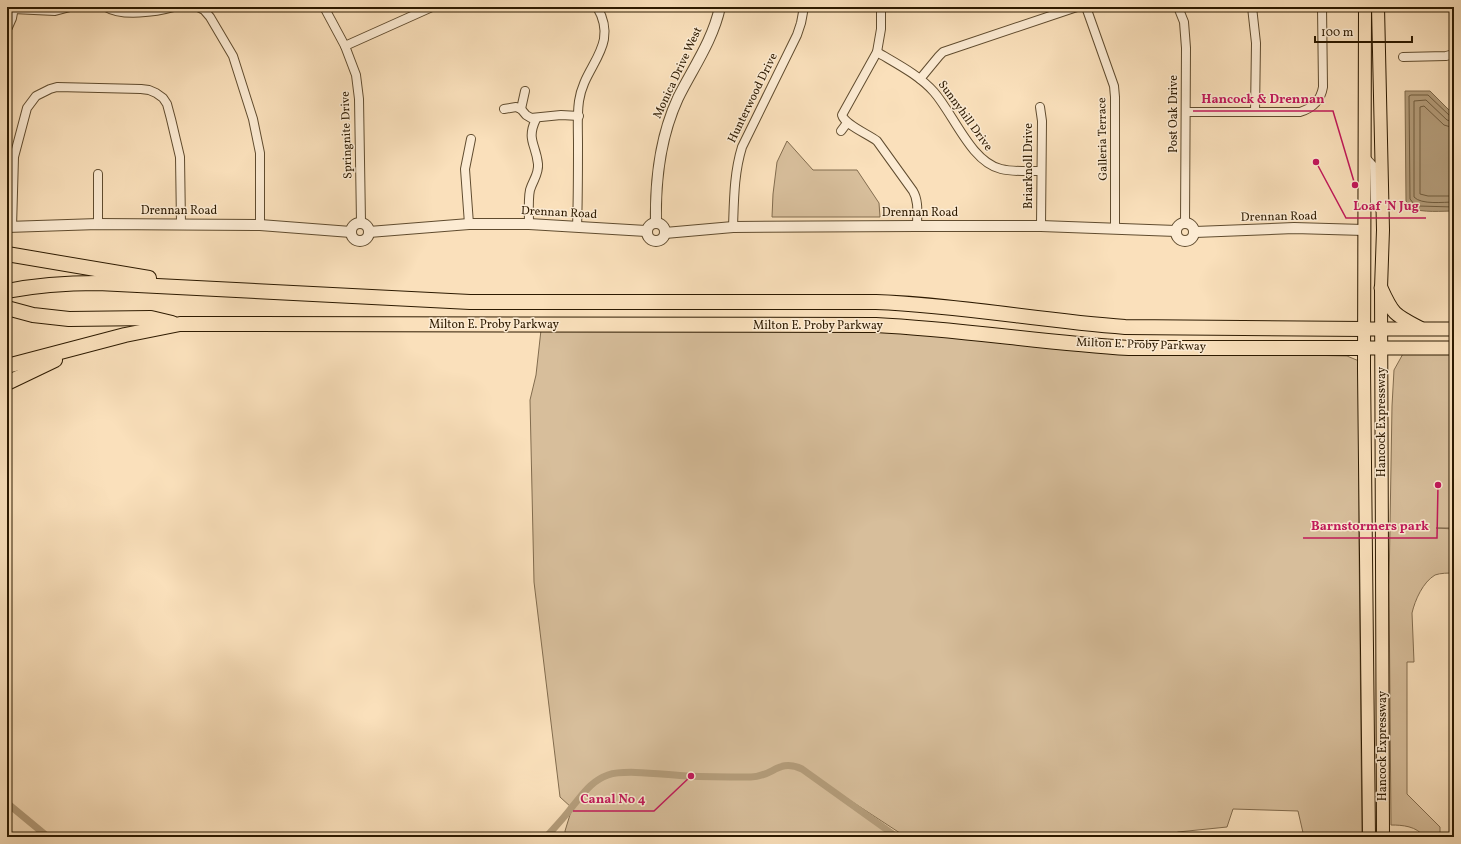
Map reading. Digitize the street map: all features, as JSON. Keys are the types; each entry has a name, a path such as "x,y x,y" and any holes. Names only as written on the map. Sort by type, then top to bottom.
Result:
{"highway":[{"path":"7,254 217,290"},
{"path":"7,291 65,283 98,283 217,290"},
{"path":"1382,288 1394,313 1400,318 1422,329"},
{"name":"Milton E. Proby Parkway","path":"217,290 470,302 900,302 1094,325 1125,327 1454,329"},
{"path":"9,309 33,315 68,319 151,318 180,324"},
{"path":"7,366 138,332 180,324"},
{"name":"Milton E. Proby Parkway","path":"180,324 876,325 924,328 1115,347 1454,348"},
{"path":"7,383 93,343"}],"main road":[{"name":"Hancock Expressway","path":"1365,7 1364,348 1369,837"},
{"name":"Hancock Expressway","path":"1378,7 1383,213 1383,837"}],"street":[{"path":"7,27 13,8 45,12 70,7"},
{"path":"106,7 110,10 150,12 174,7"},
{"path":"200,7 210,17 233,56 252,119 260,153 260,225"},
{"name":"Springnite Drive","path":"324,7 345,46 356,75 359,99 361,222"},
{"path":"345,46 432,7"},
{"path":"577,227 579,101 605,40 603,19 597,7"},
{"name":"Monica Drive West","path":"656,223 657,175 668,125 678,99 711,36 720,7"},
{"name":"Hunterwood Drive","path":"733,227 734,186 742,146 797,35 802,23 804,7"},
{"path":"881,7 881,28 877,52 842,115 843,119 847,122 870,135 877,141 913,191 917,202 917,226"},
{"path":"920,79 939,56 949,50 1077,7"},
{"name":"Galleria Terrace","path":"1086,7 1114,86 1115,228"},
{"name":"Post Oak Drive","path":"1178,7 1184,22 1186,35 1185,223"},
{"path":"1252,7 1256,43 1255,112"},
{"path":"1186,112 1300,112 1318,106 1322,86 1322,7"},
{"name":"Sunnyhill Drive","path":"877,52 920,79 935,93 974,150 985,163 1009,171 1041,171"},
{"path":"1403,57 1446,56 1454,54"},
{"path":"10,227 14,157 27,108 36,96 46,90 57,87 141,89 149,90 162,98 167,104 177,139 180,157 181,224"},
{"path":"521,109 525,91"},
{"path":"504,109 516,107 521,109 531,118 536,119 545,116 579,116"},
{"name":"Briarknoll Drive","path":"1040,107 1042,122 1041,226"},
{"path":"529,224 530,191 538,172 538,163 532,141 532,127 536,119"},
{"path":"841,131 847,122"},
{"path":"470,224 466,169 471,139"},
{"path":"1364,158 1374,167 1375,203 1383,213"},
{"path":"98,174 98,224"},
{"path":"361,222 368,226 369,232 367,237 362,241 356,240 351,235 355,224 361,222"},
{"path":"656,223 663,227 665,233 660,240 653,241 648,237 646,231 650,224 656,223"},
{"path":"1185,223 1191,224 1195,235 1191,240 1185,242 1180,240 1176,232 1180,225 1185,223"},
{"name":"Drennan Road","path":"10,227 98,224 260,225 351,232"},
{"name":"Drennan Road","path":"369,232 470,224 529,224 646,231"},
{"name":"Drennan Road","path":"665,233 733,227 917,226 1041,226 1115,228 1176,232"},
{"name":"Drennan Road","path":"1195,232 1294,228 1364,230"}],"shaded area":[{"path":"787,141 813,170 857,170 879,203 880,217 772,217 777,162"},
{"path":"541,330 889,331 1087,350 1347,356 1359,361 1362,837 1304,837 1298,811 1233,809 1227,827 1178,832 1168,837 906,837 796,766 897,837 566,837 565,831 572,808 560,797 534,582 530,400 536,375"},
{"path":"1404,352 1454,352 1454,528 1436,528 1454,529 1454,573 1442,573 1435,575 1427,582 1420,592 1412,613 1414,662 1407,662 1407,794 1440,827 1440,837 1424,837 1413,828 1391,825 1389,586 1392,406 1394,370"}],"water":[{"path":"1405,91 1430,91 1454,115 1454,211 1416,210 1406,201"}],"waterway":[{"path":"546,837 588,788 608,775 635,772 695,776 751,777 759,776 787,766 794,766 802,769 897,837"},
{"path":"7,803 48,837"}],"place":[{"name":"Loaf 'N Jug","path":"1316,162"},
{"name":"Hancock & Drennan","path":"1355,185"},
{"name":"Barnstormers park","path":"1438,485"},
{"name":"Canal No 4","path":"691,776"}]}
